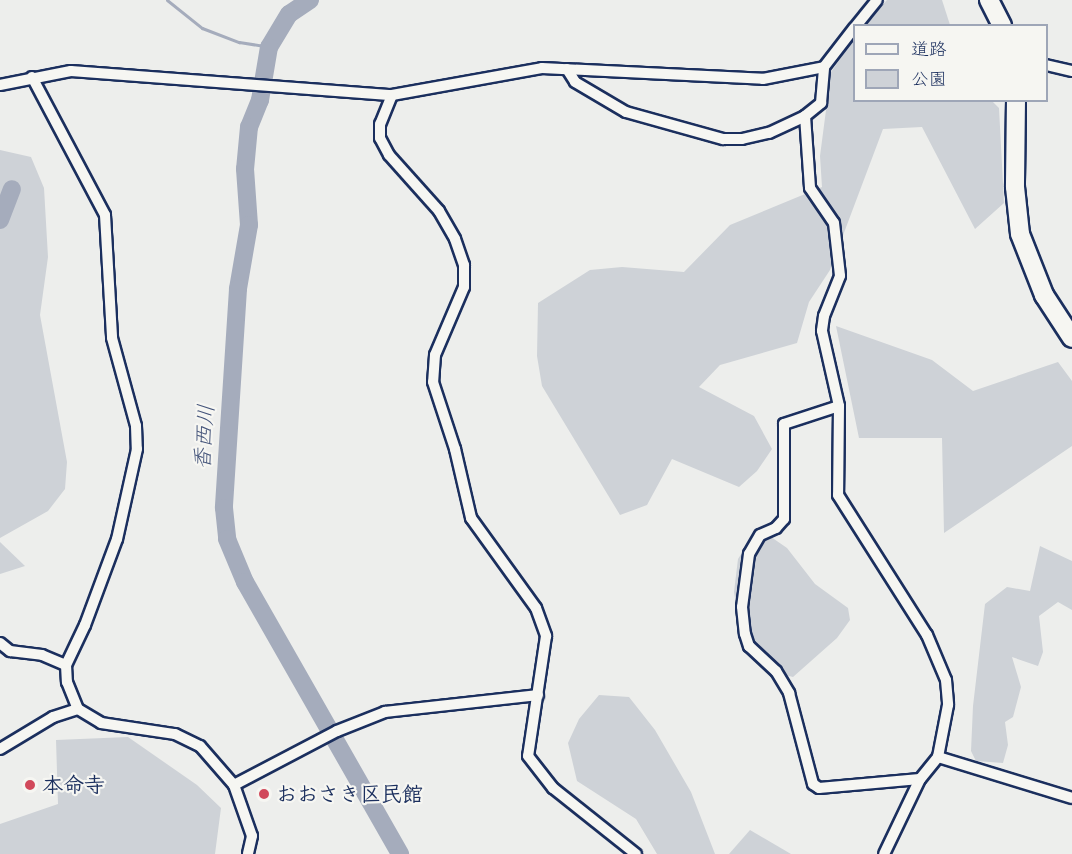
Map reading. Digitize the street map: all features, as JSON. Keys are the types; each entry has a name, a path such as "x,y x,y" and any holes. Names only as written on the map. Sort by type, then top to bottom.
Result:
{"main road":[{"path":"989,0 1001,24"},
{"path":"1016,102 1014,187 1020,234 1040,286 1072,338"}],"street":[{"path":"857,24 877,0"},
{"path":"567,69 575,82 627,112 659,123 703,130 723,139 769,133 805,116 821,103 824,67 853,29"},
{"path":"1048,65 1072,71"},
{"path":"0,85 71,71 392,95 520,69 567,69 763,79 824,67"},
{"path":"32,77 105,215 112,338 136,438 117,539 85,625 66,665 67,682 78,710 101,723 175,734 200,746 234,785 252,836 248,854"},
{"path":"392,95 380,123 380,138 389,155 439,211 455,239 464,265 465,287 435,356 433,382 455,448 471,518 536,608 546,636 538,695 527,744 534,767 553,788 636,854"},
{"path":"805,116 810,188 834,223 840,276 824,316 822,331 839,406 838,495 927,636 946,680 948,705 938,757 920,779 884,854"},
{"path":"839,406 784,424 784,519 776,528 760,535 749,554 742,607 745,634 749,646 776,671 789,693 813,784 819,788 920,779"},
{"path":"0,643 10,651 42,655 66,665"},
{"path":"234,785 337,731 385,712 538,695"},
{"path":"0,749 53,717 78,710"},
{"path":"938,757 1072,798"}],"green space":[{"path":"887,0 942,0 950,24 866,24"},
{"path":"853,40 853,102 993,102 999,108 1004,203 975,229 922,127 883,129 830,270 809,302 797,343 720,365 699,387 754,416 772,449 757,471 739,487 672,459 647,505 620,515 542,386 537,356 538,303 590,270 622,267 684,272 730,225 822,187 820,156 831,72"},
{"path":"0,150 31,157 44,188 48,257 40,315 67,462 65,489 48,511 0,538"},
{"path":"836,326 932,360 973,391 1058,362 1072,381 1072,446 944,533 942,438 859,438"},
{"path":"758,528 787,548 815,584 848,608 850,620 837,638 793,677 770,671 741,635 734,592 738,559"},
{"path":"0,542 25,566 0,574"},
{"path":"1040,546 1072,561 1072,610 1058,602 1039,616 1043,652 1038,666 1012,657 1021,687 1013,717 1005,722 1008,745 1003,763 976,761 971,751 973,706 985,604 1007,587 1030,591"},
{"path":"599,695 629,697 655,730 691,792 715,854 657,854 636,819 577,781 568,743 579,719"},
{"path":"128,737 197,785 221,808 215,854 0,854 0,824 58,804 56,740"},
{"path":"750,830 791,854 729,854"}],"waterway":[{"path":"167,0 202,28 239,42 269,47"},
{"name":"香西川","path":"310,0 289,14 269,47 260,100 249,127 245,169 249,225 238,289 224,508 227,539 245,582 400,854"},
{"path":"0,220 12,189"}],"place":[{"name":"本命寺","path":"30,785"},
{"name":"おおさき区民館","path":"264,794"}]}
